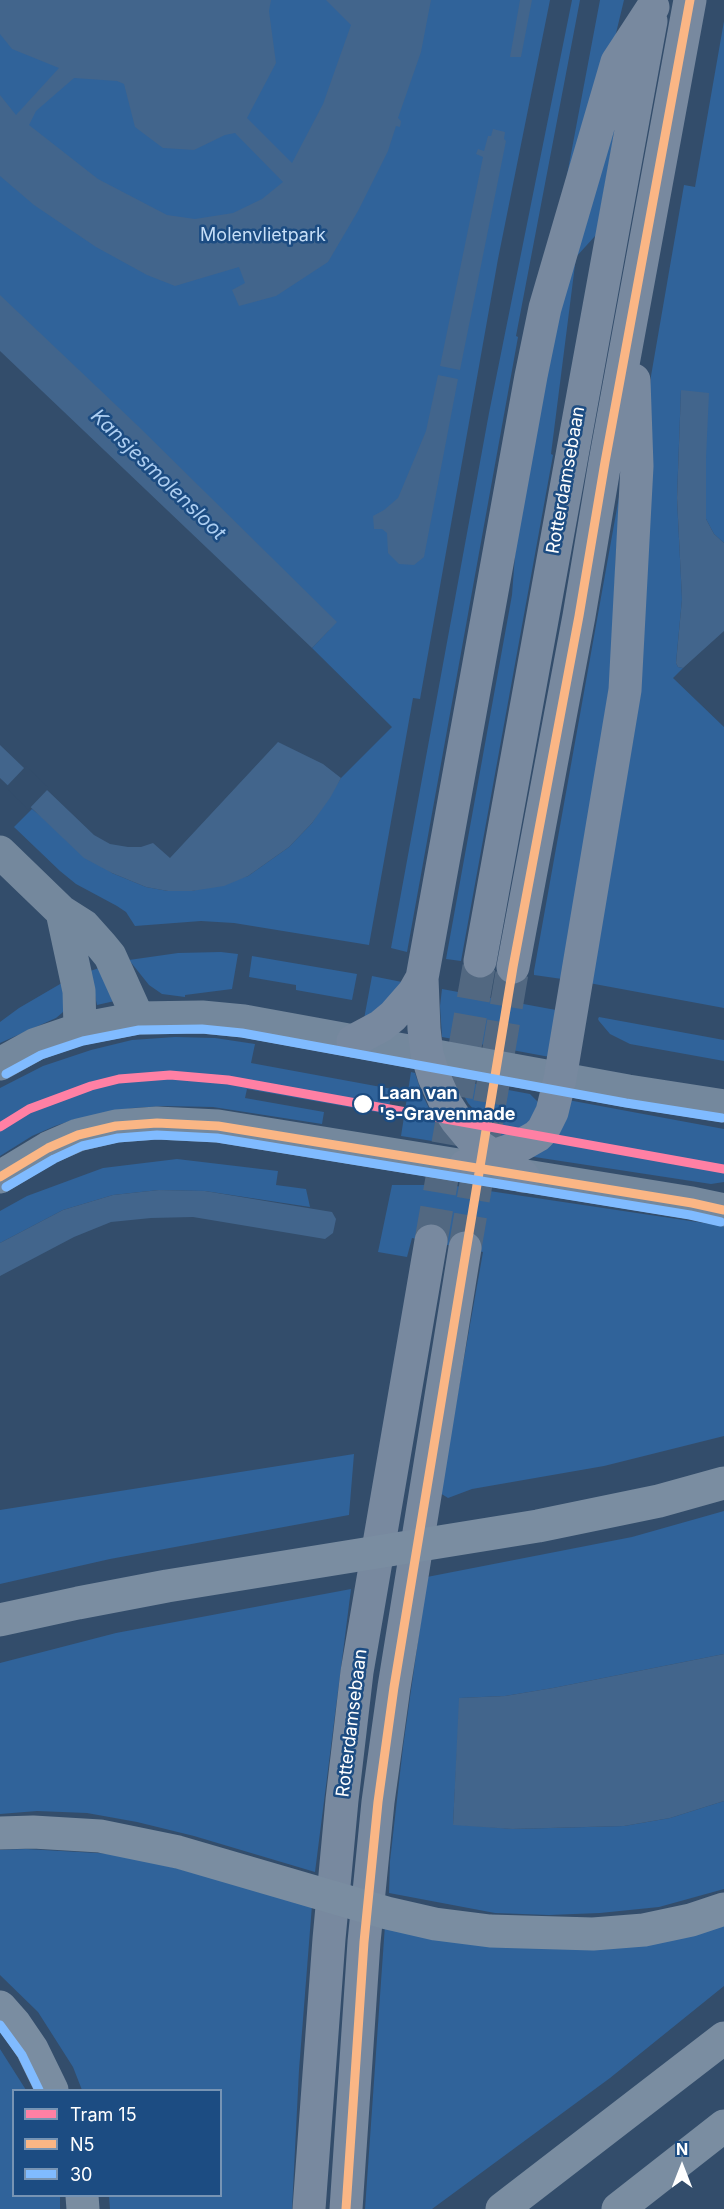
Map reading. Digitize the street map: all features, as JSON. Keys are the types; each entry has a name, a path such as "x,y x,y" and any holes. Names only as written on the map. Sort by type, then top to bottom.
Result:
{"highway":[{"path":"0,1620 167,1586 538,1526 659,1501 724,1483"},
{"path":"0,1833 33,1832 100,1836 178,1852 312,1893 387,1913 435,1924 490,1931 593,1934 644,1930 691,1920 724,1909"},
{"path":"0,2007 32,2049 51,2089"},
{"path":"501,2209 724,2038"},
{"path":"618,2209 724,2126"},
{"path":"653,2209 724,2139"}],"main road":[{"name":"Rotterdamsebaan","path":"513,967 577,628 690,0"},
{"name":"Rotterdamsebaan","path":"480,961 654,4"},
{"path":"479,1162 477,1145 457,1121 434,1077 427,1054 423,1021 422,978 545,308 617,62 654,4"},
{"path":"479,1162 516,1148 543,1130 552,1112 560,1079 625,690 637,466 631,324"},
{"path":"0,852 62,912 84,926 110,956 138,1018"},
{"path":"62,912 79,991 80,1029"},
{"path":"353,1041 367,1035 393,1016 414,992 422,978"},
{"path":"0,1064 36,1044 80,1029 138,1018 177,1016 234,1020 724,1106"},
{"path":"0,1178 48,1148 78,1135 116,1126 157,1123 218,1126 479,1162 523,1176 724,1210"},
{"name":"Rotterdamsebaan","path":"309,2209 329,1939 357,1672 431,1241"},
{"name":"Rotterdamsebaan","path":"346,2209 364,1942 378,1802 465,1248"}],"green space":[{"name":"Molenvlietpark","path":"0,0 550,0 498,259 420,699 413,698 369,945 234,923 201,921 135,926 126,912 76,884 14,827 32,809 112,873 146,887 168,891 192,891 248,876 289,847 312,823 341,778 392,727 312,648 329,630 0,307"},
{"path":"572,0 580,0 516,336 518,337 407,952 391,948 489,413"},
{"path":"600,0 624,0 612,50 558,223"},
{"path":"724,21 724,543 714,534 706,519 706,458 681,390 677,498 682,599 676,663 678,667 683,668 673,678 724,727 724,1008 589,983 651,376 684,185 695,187"},
{"path":"626,67 596,235 576,257 551,454 553,455 461,961 446,959 512,595 521,475 544,354"},
{"path":"624,469 626,497 616,549 609,690 562,979 534,975 534,971"},
{"path":"178,953 238,954 232,989 185,995 185,997 162,994 149,985 129,960"},
{"path":"252,956 357,974 352,1000 296,990 296,985 249,977"},
{"path":"105,966 119,1000 97,1005 90,971"},
{"path":"372,976 402,982 400,991 364,1019"},
{"path":"67,980 67,1007 62,1013 56,1018 0,1043 0,1022"},
{"path":"442,989 556,1010 555,1058 442,1037 440,1006"},
{"path":"599,1017 724,1040 724,1061 630,1044 610,1034 599,1021"},
{"path":"175,1037 215,1038 255,1044 251,1063 392,1089 388,1114 247,1089 245,1098 324,1112 322,1124 213,1107 133,1108 55,1126 32,1136 0,1156 0,1088 43,1066 91,1050 132,1040"},
{"path":"411,1072 415,1073 422,1094 436,1122 451,1144 401,1136"},
{"path":"460,1081 530,1094 539,1103 538,1115 504,1142 468,1103 458,1085"},
{"path":"568,1100 724,1129 724,1182 711,1184 528,1156"},
{"path":"177,1159 278,1171 276,1185 306,1189 310,1207 205,1191 159,1190 113,1195 63,1210 0,1243 0,1211 27,1196 103,1168"},
{"path":"392,1185 449,1185 724,1226 724,1436 604,1466 472,1489 448,1498 440,1493 483,1252 412,1238 407,1257 378,1252"},
{"path":"354,1454 349,1515 110,1559 0,1584 0,1510"},
{"path":"724,1511 724,1654 505,1696 460,1698 453,1824 513,1829 624,1826 670,1818 724,1801 724,1889 659,1907 549,1915 495,1913 389,1893 390,1861 403,1747 427,1577 632,1537"},
{"path":"351,1589 315,1872 194,1836 137,1822 87,1813 37,1811 0,1814 0,1663 116,1633"},
{"path":"26,1849 114,1854 150,1861 312,1905 299,2070 292,2209 110,2209 109,2197 222,2197 222,2089 82,2089 73,2067 38,2012 0,1975 0,1850"},
{"path":"724,1922 724,1986 610,2078 432,2209 365,2209 385,1925"},
{"path":"0,2049 25,2089 12,2089 12,2197 60,2197 60,2209 0,2209"}],"water":[{"path":"0,0 271,0 269,11 276,63 247,118 292,163 323,104 351,25 326,0 431,0 421,52 398,118 401,121 400,127 396,126 388,151 358,211 328,262 276,296 239,306 232,290 245,283 239,267 175,286 147,275 96,247 34,205 0,176 0,95 16,115 59,68 12,49 0,34","holes":["74,78 117,81 124,84 135,127 163,148 194,150 225,135 235,133 283,182 262,199 233,213 195,219 167,215 98,179 29,125 36,111"]},
{"path":"520,0 532,0 521,57 510,57"},
{"path":"493,129 505,132 506,141 460,370 440,366 483,157 476,154 478,149 484,151 488,136 491,136"},
{"name":"Kansjesmolensloot","path":"0,295 138,426 337,622 312,648 0,351"},
{"path":"438,375 458,379 424,557 414,565 399,564 388,553 387,533 382,529 374,529 373,516 398,498 426,431"},
{"path":"681,390 709,393 706,519 714,534 724,543 724,631 683,668 678,667 676,663 682,599 677,498"},
{"path":"278,742 323,764 341,778 330,798 312,823 289,847 248,876 224,886 192,891 168,891 146,887 84,858 0,778 0,745 94,835 110,844 128,847 141,847 153,843 170,858"},
{"path":"159,1190 205,1191 332,1212 336,1219 333,1233 325,1239 193,1217 111,1222 74,1237 0,1276 0,1243 63,1210 113,1195"},
{"path":"724,1654 724,1801 670,1818 624,1826 512,1829 453,1825 459,1698 505,1696"}],"pier":[{"path":"26,766 49,788 28,810 6,787"}],"tunnel":[{"path":"431,1241 480,961"},
{"path":"465,1248 513,967"}],"tram line":[{"name":"15","path":"0,1127 29,1109 91,1086 119,1079 170,1075 228,1080 724,1169"}],"transit line":[{"name":"N5","path":"346,2209 364,1942 378,1802 394,1687 513,967 690,0"},
{"name":"30","path":"6,1074 41,1055 83,1041 139,1030 202,1029 242,1033 626,1103 722,1118"},
{"name":"N5","path":"0,1177 48,1148 78,1135 116,1126 157,1123 218,1126 724,1210"},
{"name":"30","path":"6,1187 54,1159 82,1146 118,1138 157,1135 217,1138 690,1215 721,1222"},
{"name":"30","path":"0,2025 22,2055 39,2089"}],"place":[{"name":"Laan van 's-Gravenmade","path":"363,1104"}]}
